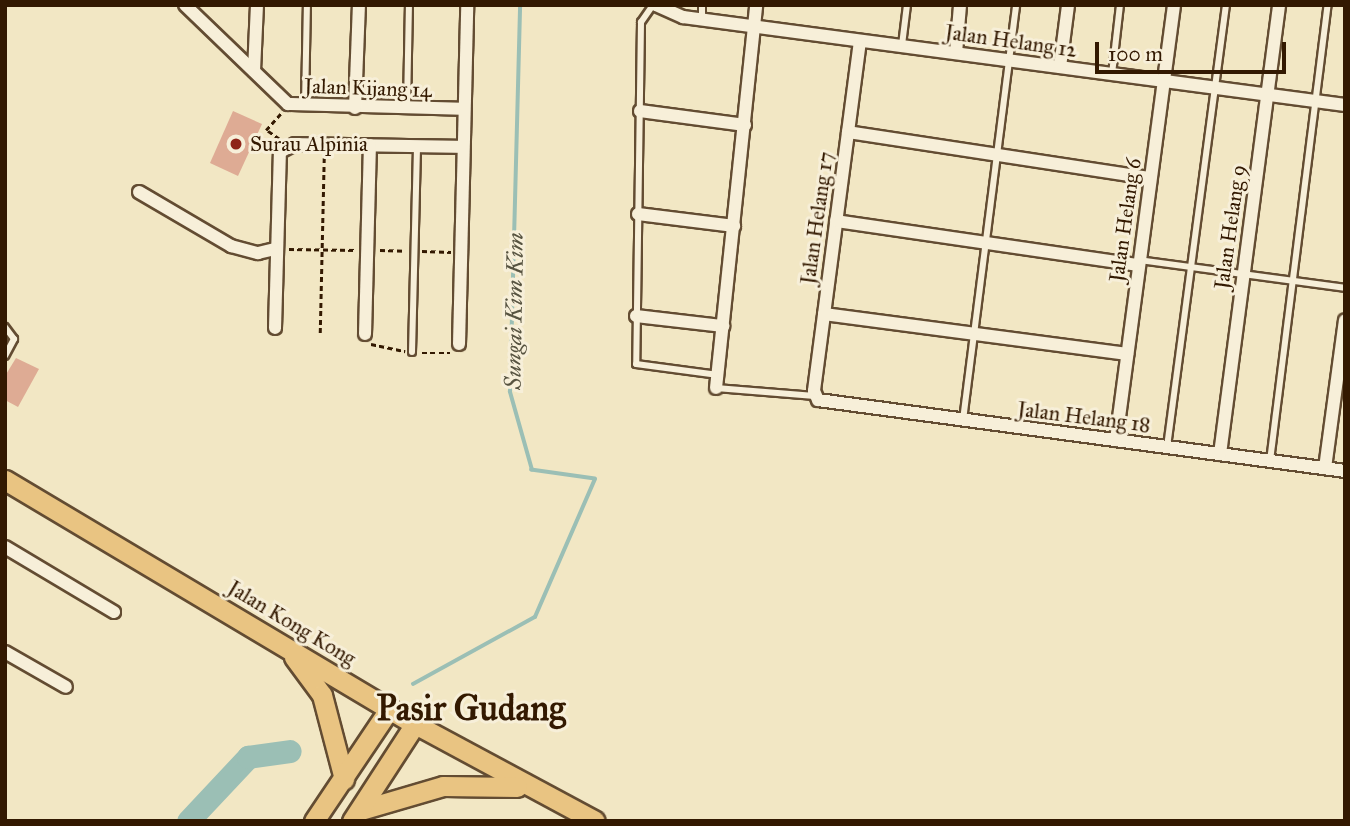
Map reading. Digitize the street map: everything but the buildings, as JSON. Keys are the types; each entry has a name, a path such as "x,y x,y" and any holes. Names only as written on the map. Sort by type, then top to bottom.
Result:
{"main road":[{"name":"Jalan Kong Kong","path":"7,477 415,724 528,789 595,821"},
{"path":"283,643 322,695 344,779"},
{"path":"314,821 390,708"},
{"path":"356,815 415,724"},
{"path":"356,815 443,786 528,789"}],"street":[{"name":"Jalan Kijang 14","path":"185,5 288,104 305,108 464,109"},
{"path":"254,71 257,5"},
{"path":"355,108 359,5"},
{"path":"459,344 467,5"},
{"name":"Jalan Helang 12","path":"654,5 702,19 1345,106"},
{"path":"717,381 756,26 756,5"},
{"path":"956,54 960,5"},
{"path":"1060,67 1068,5"},
{"name":"Jalan Helang 6","path":"1116,440 1174,5"},
{"name":"Jalan Helang 9","path":"1220,454 1279,5"},
{"name":"Jalan Helang 17","path":"817,398 824,314 860,41"},
{"path":"640,111 745,125"},
{"path":"848,132 1150,178"},
{"path":"275,328 276,249 284,148 324,145 463,146"},
{"path":"365,334 370,145"},
{"path":"139,192 231,246 258,253 276,249"},
{"path":"638,214 734,226"},
{"path":"836,221 1139,262"},
{"path":"824,314 1127,354"},
{"path":"636,316 723,326"},
{"path":"1325,468 1345,320"},
{"name":"Jalan Helang 18","path":"817,398 962,421 1345,471"},
{"path":"7,552 114,612"},
{"path":"5,652 66,687"}],"lane":[{"path":"305,108 307,5"},
{"path":"407,109 409,5"},
{"path":"654,5 641,22 636,364 817,398"},
{"path":"702,5 702,19"},
{"path":"901,46 907,5"},
{"path":"962,421 1016,5"},
{"path":"1112,74 1120,5"},
{"path":"1167,447 1226,5"},
{"path":"1270,461 1328,5"},
{"path":"412,352 417,146"},
{"path":"1139,262 1345,288"},
{"path":"5,327 14,339 5,356"}],"path":[{"path":"284,148 266,130 288,104"},
{"path":"320,333 324,145"}],"waterway":[{"name":"Sungai Kim Kim","path":"413,684 535,617 595,479 532,470 510,392 520,5"},
{"name":"Sungai Kim Kim","path":"188,821 248,757 290,751"}],"place":[{"name":"Surau Alpinia","path":"236,144"}],"district":[{"name":"Pasir Gudang","path":"471,709"}]}
